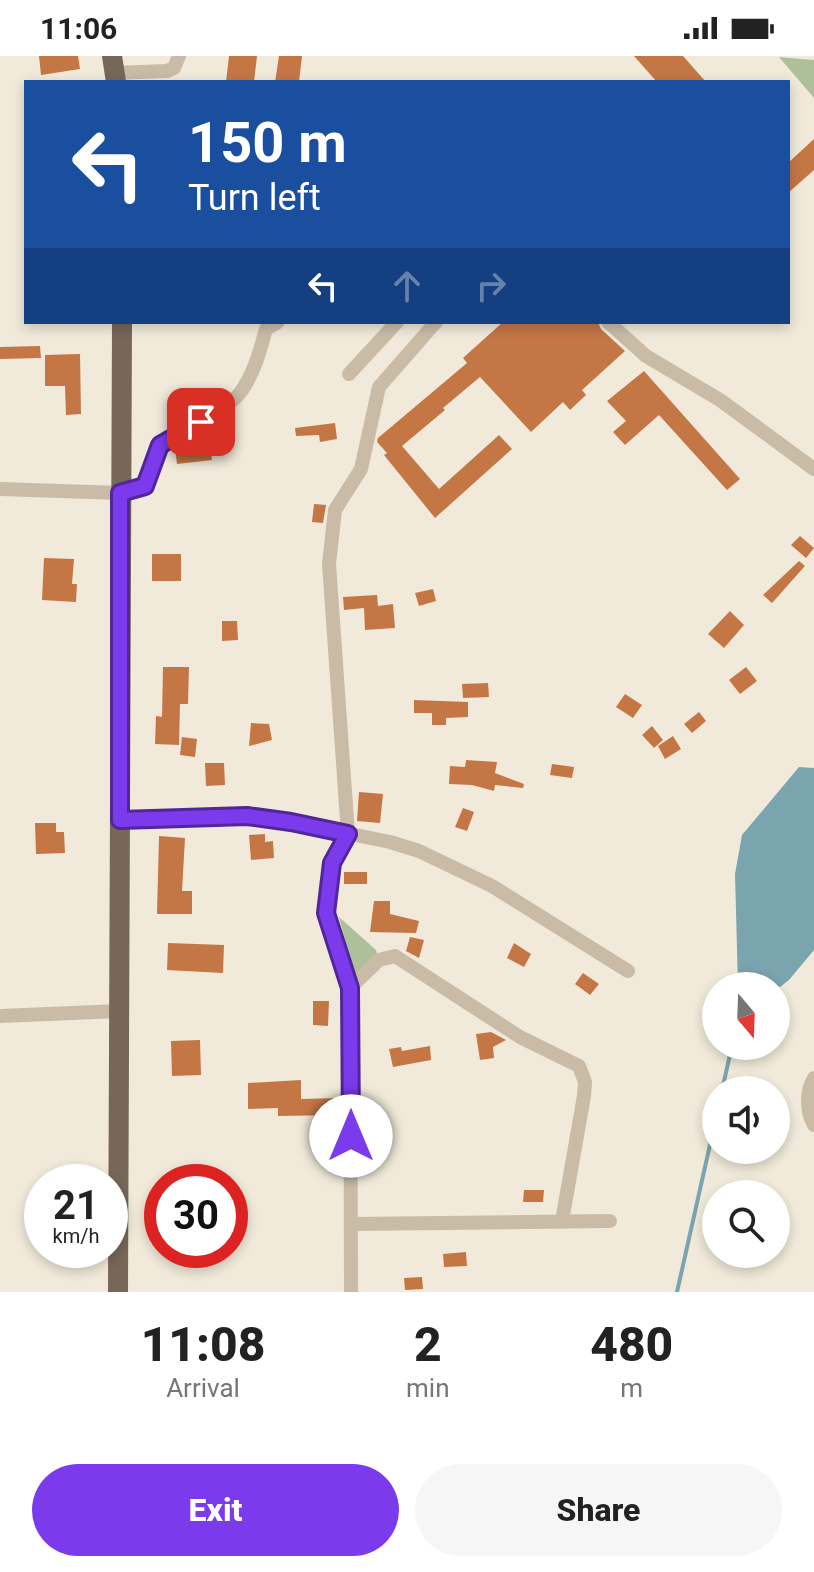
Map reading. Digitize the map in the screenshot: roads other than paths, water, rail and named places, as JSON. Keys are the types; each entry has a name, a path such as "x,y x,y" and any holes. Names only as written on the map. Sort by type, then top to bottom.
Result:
{"main road":[{"path":"118,1292 122,324"}],"street":[{"path":"115,70 167,71 174,68 179,56"},
{"path":"0,489 120,493 145,486 160,445 201,422 238,395 255,367 266,329 275,324"},
{"path":"349,374 395,324"},
{"path":"351,1292 350,988 326,913 332,863 348,834 329,564 335,510 361,469 379,387 434,324"},
{"path":"610,324 646,356 720,400 814,469"},
{"path":"120,820 247,816 390,842 419,851 492,886 628,971"},
{"path":"350,988 379,960 395,956 520,1037 579,1066 585,1082 584,1096 562,1221"},
{"path":"0,1016 120,1011"},
{"path":"814,1078 808,1088 814,1125"},
{"path":"351,1224 610,1221"}],"water":[{"path":"799,767 814,768 814,950 790,979 790,972 738,972 735,874 742,835"}],"waterway":[{"path":"725,1076 729,1060"},
{"path":"677,1292 706,1164"}]}
